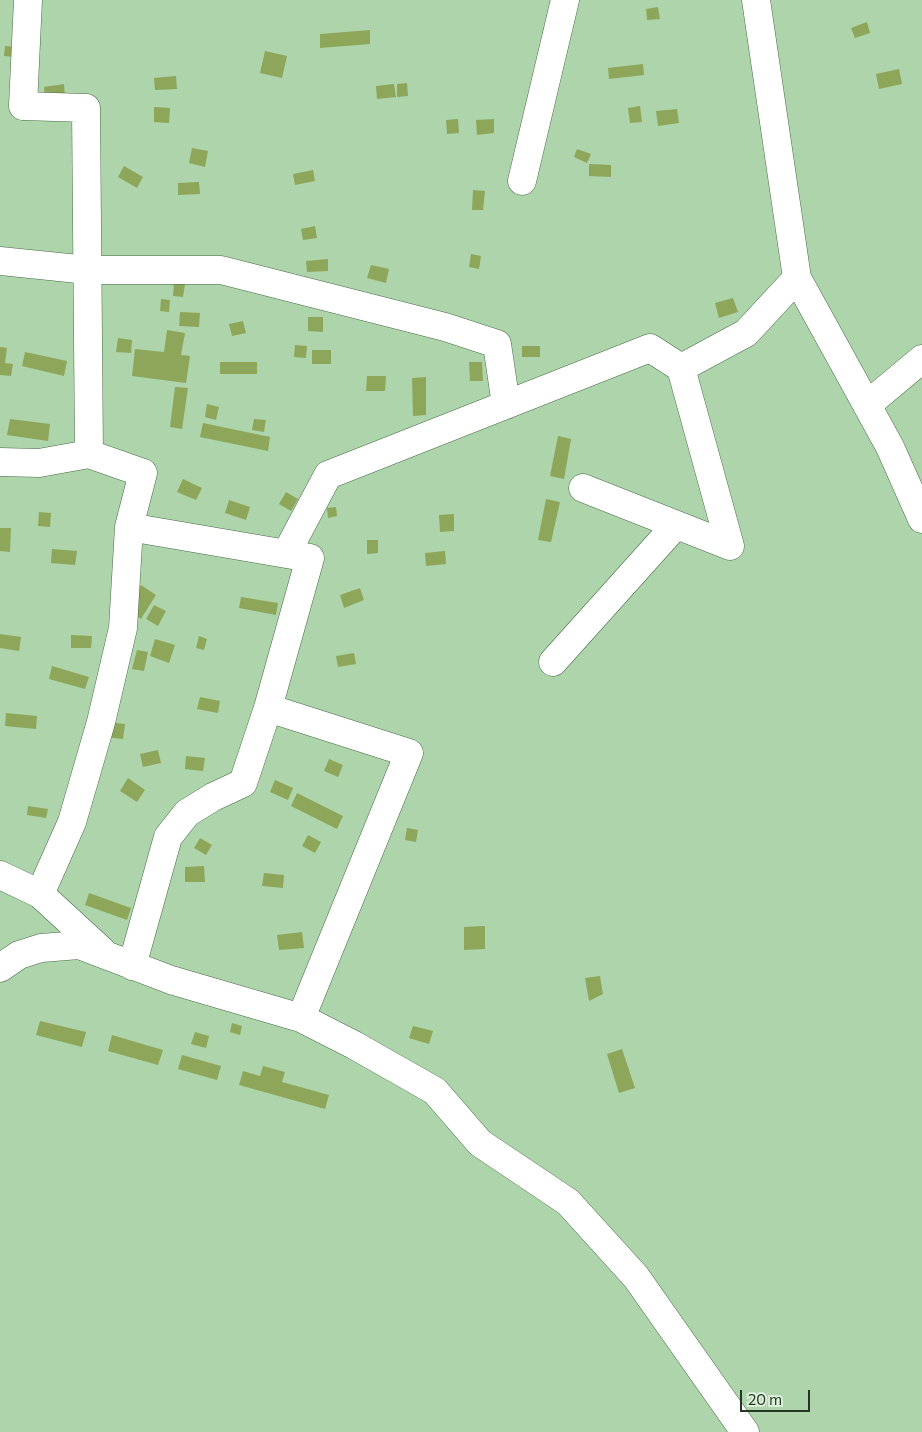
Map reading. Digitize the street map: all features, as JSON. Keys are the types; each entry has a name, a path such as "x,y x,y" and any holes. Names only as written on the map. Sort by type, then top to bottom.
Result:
{"street":[{"path":"28,0 23,106 86,108 88,454"},
{"path":"522,181 565,0"},
{"path":"756,0 798,278 890,447 922,519"},
{"path":"0,261 88,270 221,270 445,327 497,344 506,405"},
{"path":"681,368 746,333 798,278"},
{"path":"286,554 328,475 650,348 681,368 730,546 583,488"},
{"path":"867,405 922,359"},
{"path":"0,462 39,463 88,454 143,473 129,528 123,628 101,722 72,822 40,894"},
{"path":"553,662 676,525"},
{"path":"129,528 310,558 268,708 243,784 213,797 188,813 168,837 132,966"},
{"path":"268,708 409,753 301,1018"},
{"path":"0,875 40,894 105,954"},
{"path":"0,968 18,955 41,948 79,945 132,966 301,1018 354,1045 435,1091 480,1143 568,1202 636,1277 745,1432"}],"building":[{"path":"658,7 660,19 647,20 646,9"},
{"path":"867,22 870,33 855,38 851,28"},
{"path":"370,30 370,44 320,48 320,34"},
{"path":"5,46 16,47 14,57 4,56"},
{"path":"265,51 287,56 282,78 260,73"},
{"path":"643,64 644,75 609,79 608,68"},
{"path":"899,69 902,84 879,89 876,74"},
{"path":"176,76 177,89 155,90 154,78"},
{"path":"407,83 408,96 397,97 397,84"},
{"path":"64,84 65,98 45,101 44,87"},
{"path":"394,84 396,97 377,99 376,86"},
{"path":"640,106 642,122 630,123 628,108"},
{"path":"154,107 170,108 169,123 154,122"},
{"path":"677,109 679,123 658,126 656,111"},
{"path":"458,119 459,133 447,134 446,120"},
{"path":"494,119 494,133 477,135 476,120"},
{"path":"192,148 208,151 205,167 189,163"},
{"path":"577,149 591,154 587,163 574,157"},
{"path":"589,164 611,165 611,177 589,176"},
{"path":"124,166 143,177 137,188 118,177"},
{"path":"313,170 315,181 295,185 293,174"},
{"path":"199,182 200,194 178,195 178,183"},
{"path":"473,190 485,191 483,210 472,210"},
{"path":"315,226 317,238 303,240 301,229"},
{"path":"471,254 481,256 479,269 469,267"},
{"path":"328,259 328,271 307,272 306,261"},
{"path":"371,265 389,269 386,283 367,278"},
{"path":"174,283 185,284 183,297 173,296"},
{"path":"733,298 738,312 719,318 715,303"},
{"path":"161,299 170,300 169,312 160,311"},
{"path":"180,312 200,313 199,327 179,326"},
{"path":"308,317 323,317 323,332 308,331"},
{"path":"243,321 246,333 232,336 229,324"},
{"path":"167,330 185,333 181,355 190,356 186,383 132,376 135,349 164,352"},
{"path":"118,338 132,340 131,353 116,352"},
{"path":"295,345 307,346 306,358 294,357"},
{"path":"522,346 540,346 540,357 522,357"},
{"path":"0,347 7,348 5,363 13,364 11,376 0,375"},
{"path":"312,350 331,350 331,364 312,364"},
{"path":"25,352 67,361 64,376 22,366"},
{"path":"220,362 257,362 257,374 220,374"},
{"path":"469,362 482,362 483,381 470,381"},
{"path":"367,376 386,376 385,391 366,391"},
{"path":"426,377 426,415 413,416 412,378"},
{"path":"175,387 188,388 182,429 170,427"},
{"path":"207,404 219,407 216,420 205,417"},
{"path":"10,419 50,424 48,441 7,435"},
{"path":"254,419 266,420 264,432 252,430"},
{"path":"203,423 270,437 268,451 200,437"},
{"path":"558,436 571,439 564,479 550,476"},
{"path":"183,479 202,488 196,500 177,492"},
{"path":"286,492 298,499 291,511 279,504"},
{"path":"546,499 560,502 551,542 538,540"},
{"path":"229,500 250,507 246,520 225,513"},
{"path":"336,507 337,516 328,518 327,508"},
{"path":"39,512 51,513 50,527 38,526"},
{"path":"454,514 454,531 440,532 439,515"},
{"path":"0,528 11,528 10,552 0,551"},
{"path":"367,540 378,540 378,553 367,554"},
{"path":"52,549 77,551 75,565 51,563"},
{"path":"445,551 446,564 426,566 425,553"},
{"path":"141,585 156,595 141,619 126,609"},
{"path":"360,588 364,600 344,608 340,595"},
{"path":"241,597 278,603 276,615 239,608"},
{"path":"154,605 166,611 158,626 146,619"},
{"path":"0,634 21,637 19,651 0,648"},
{"path":"71,635 92,636 91,648 71,648"},
{"path":"199,636 207,639 204,650 196,648"},
{"path":"155,639 175,645 169,663 150,656"},
{"path":"137,650 148,652 144,671 132,669"},
{"path":"354,653 356,664 338,667 336,656"},
{"path":"52,666 89,677 85,689 49,679"},
{"path":"200,697 220,701 218,713 197,709"},
{"path":"6,713 37,716 36,729 5,726"},
{"path":"107,722 125,724 123,739 105,737"},
{"path":"158,750 161,763 143,767 140,754"},
{"path":"186,756 205,758 203,771 185,769"},
{"path":"329,759 343,765 338,777 324,771"},
{"path":"128,778 145,790 137,802 120,791"},
{"path":"275,780 293,788 288,800 270,792"},
{"path":"297,793 343,816 337,829 291,806"},
{"path":"28,806 48,809 46,818 27,815"},
{"path":"407,828 418,830 416,842 405,840"},
{"path":"308,835 321,842 315,853 302,846"},
{"path":"200,838 212,845 206,855 194,848"},
{"path":"204,866 205,882 185,882 185,867"},
{"path":"264,873 284,875 283,888 262,886"},
{"path":"89,893 131,908 127,920 85,905"},
{"path":"485,926 485,949 464,950 464,927"},
{"path":"302,932 304,948 279,950 277,935"},
{"path":"600,976 603,994 589,1001 585,978"},
{"path":"40,1021 86,1032 82,1047 36,1035"},
{"path":"232,1023 242,1026 240,1035 230,1032"},
{"path":"413,1026 433,1031 429,1044 409,1038"},
{"path":"195,1032 209,1036 206,1048 191,1044"},
{"path":"112,1035 163,1050 158,1065 108,1051"},
{"path":"622,1049 635,1088 619,1093 607,1054"},
{"path":"182,1055 221,1066 217,1080 178,1069"},
{"path":"263,1066 285,1072 282,1082 329,1095 325,1109 239,1085 243,1071 260,1076"}]}
